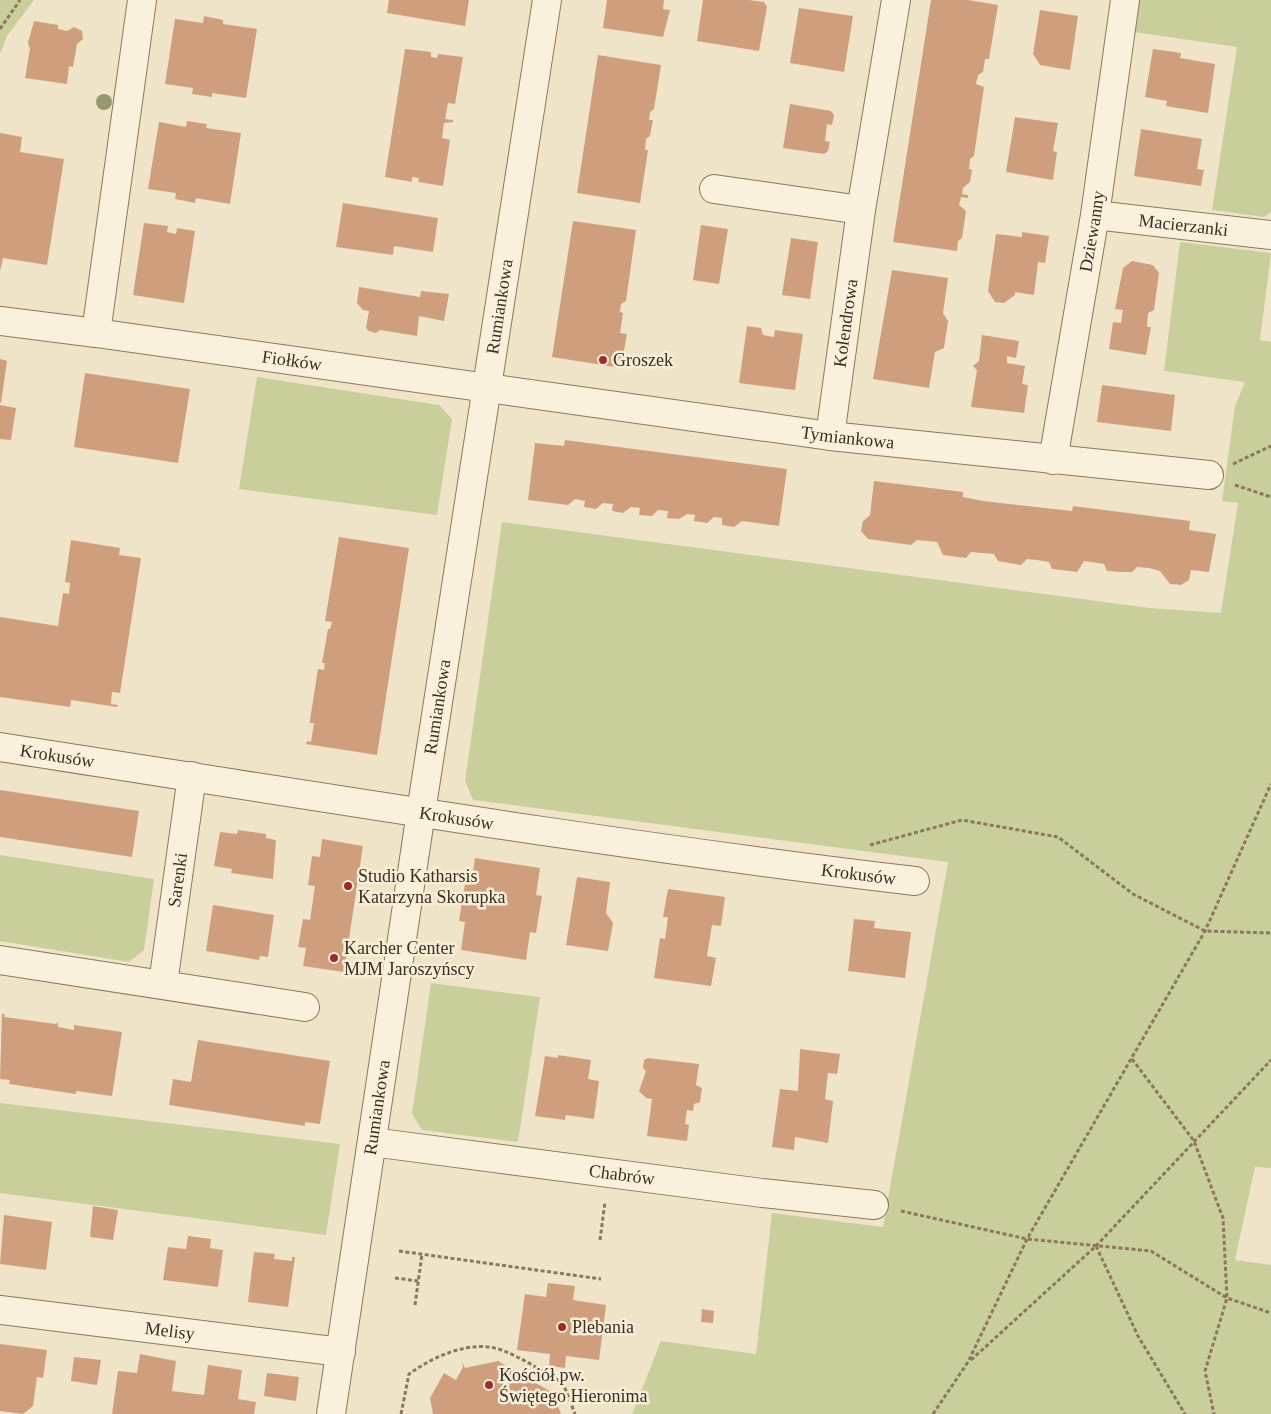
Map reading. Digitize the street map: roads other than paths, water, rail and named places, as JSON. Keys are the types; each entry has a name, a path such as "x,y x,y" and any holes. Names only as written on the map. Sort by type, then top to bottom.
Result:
{"street":[{"path":"96,333 142,0"},
{"name":"Rumiankowa","path":"331,1414 421,812 547,0"},
{"name":"Kolendrowa","path":"830,436 861,210 896,0"},
{"name":"Dziewanny","path":"1053,460 1095,215 1125,0"},
{"path":"714,189 861,210"},
{"name":"Macierzanki","path":"1095,215 1271,235"},
{"name":"Fiołków","path":"0,321 487,387"},
{"name":"Tymiankowa","path":"487,387 830,436 1209,475"},
{"name":"Krokusów","path":"0,747 815,870 915,881"},
{"name":"Sarenki","path":"163,984 192,776"},
{"path":"0,960 305,1007"},
{"name":"Chabrów","path":"372,1142 609,1174 874,1206"},
{"name":"Melisy","path":"0,1310 341,1352"}],"place":[{"name":"Groszek","path":"603,360"},
{"name":"Studio Katharsis Katarzyna Skorupka","path":"348,886"},
{"name":"Karcher Center MJM Jaroszyńscy","path":"334,958"},
{"name":"Plebania","path":"562,1327"},
{"name":"Kościół pw. Świętego Hieronima","path":"489,1385"}]}
